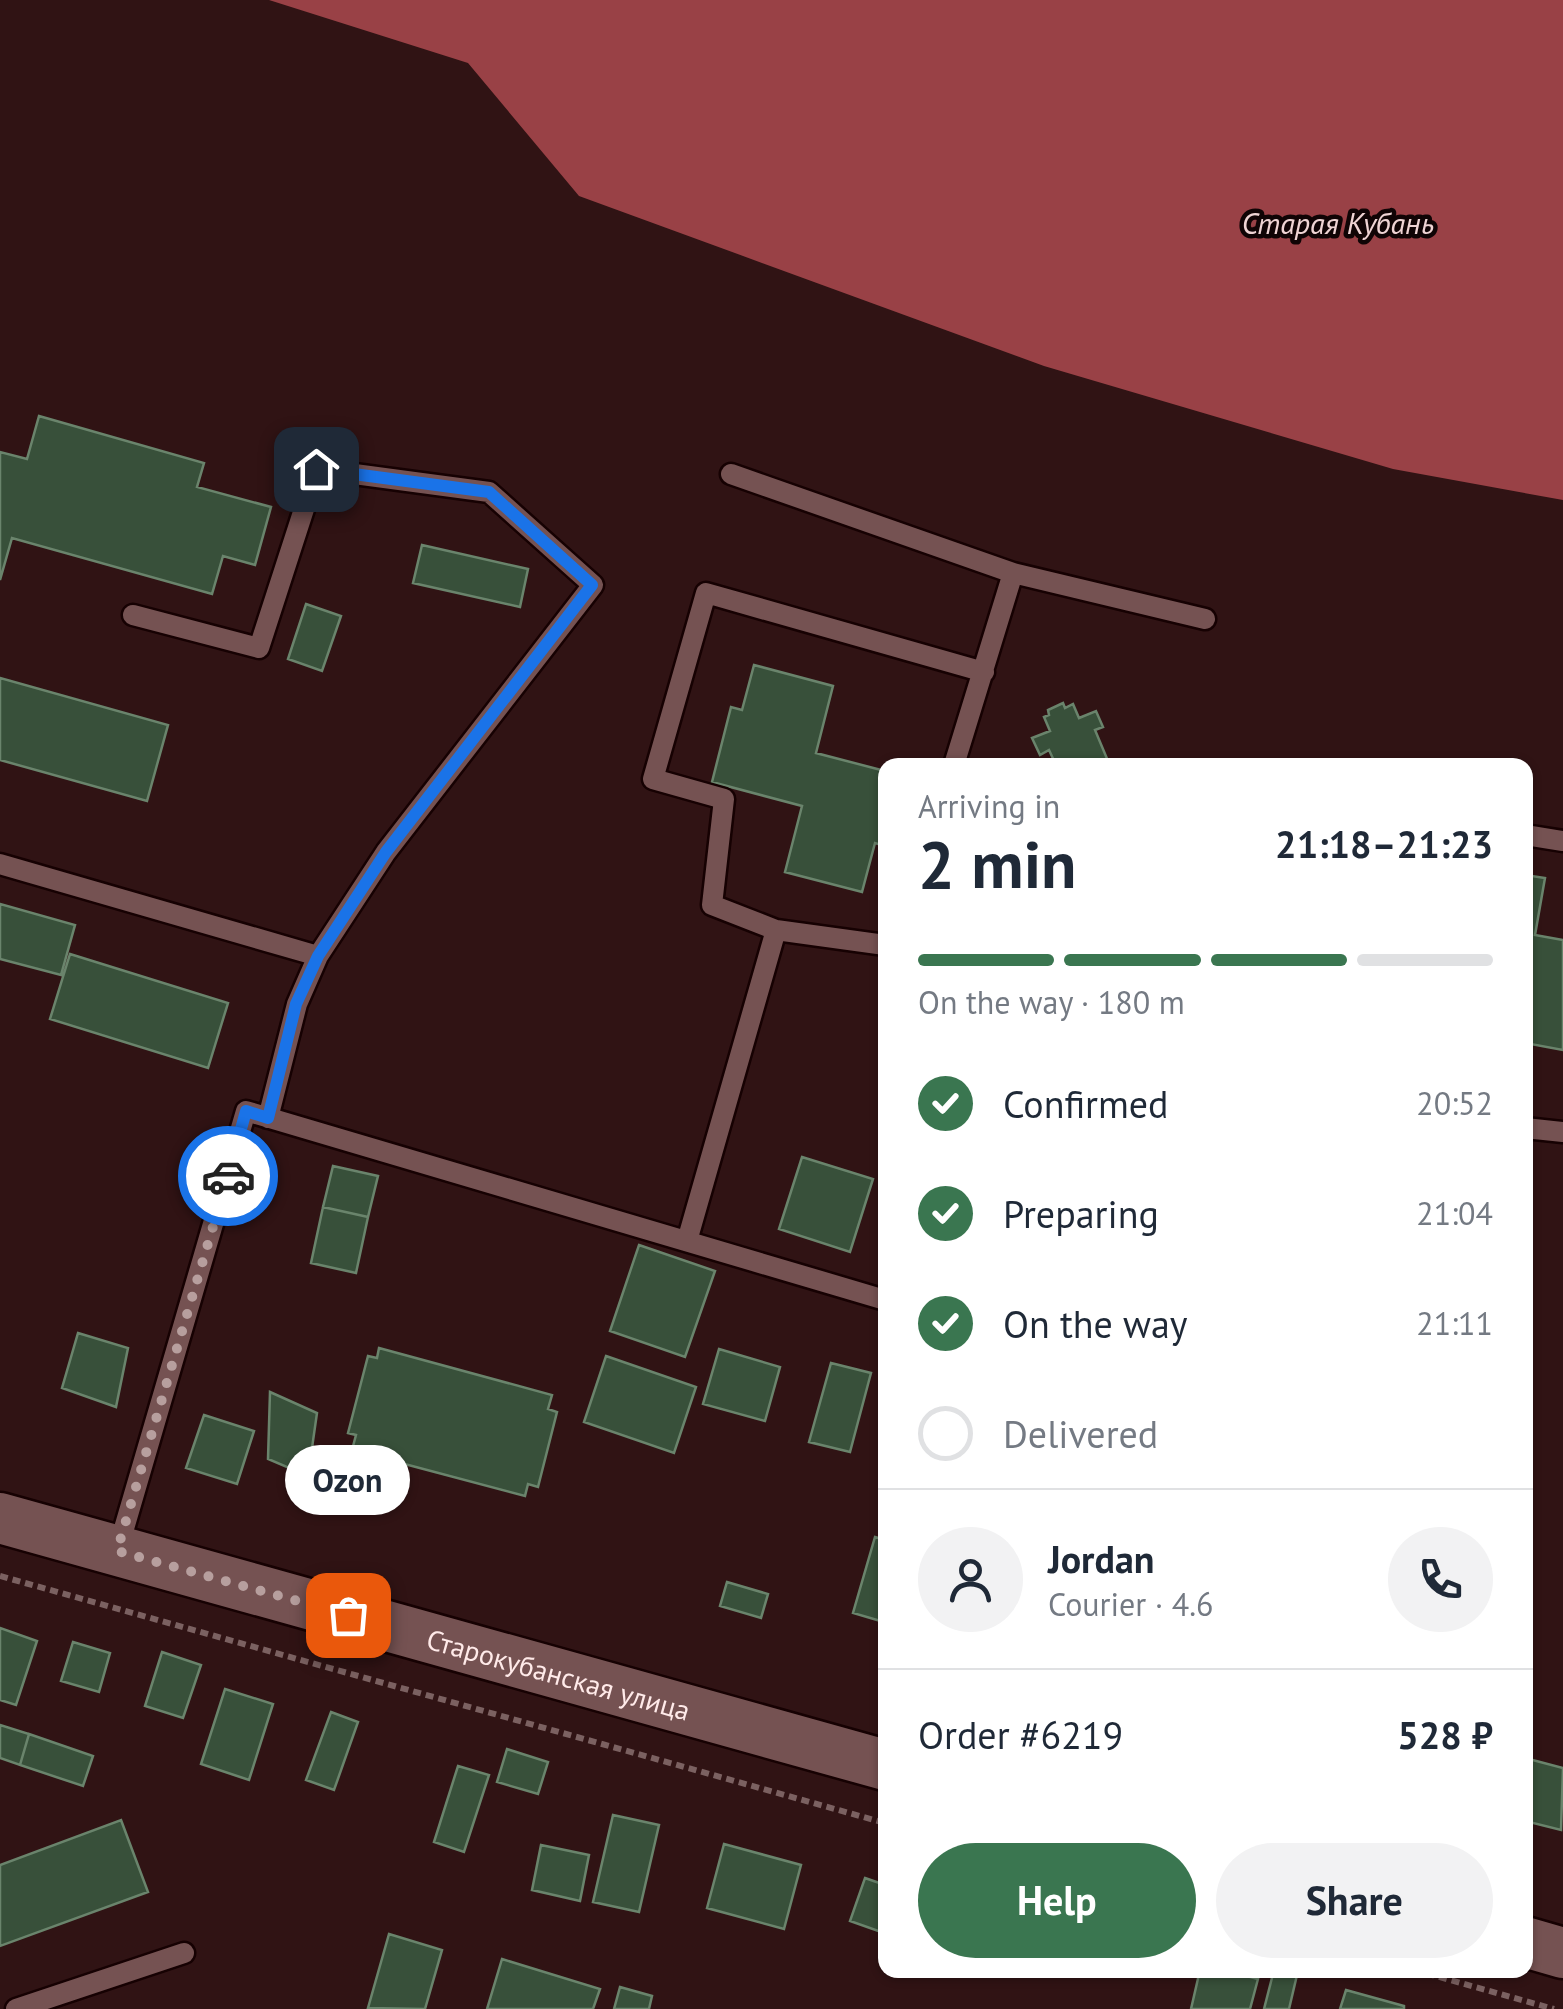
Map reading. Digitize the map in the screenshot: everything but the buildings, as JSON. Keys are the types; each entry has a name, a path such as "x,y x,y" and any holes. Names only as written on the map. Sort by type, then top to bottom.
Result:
{"street":[{"name":"Старокубанская улица","path":"0,1518 878,1762"},
{"path":"1533,1944 1563,1953"}],"lane":[{"path":"133,615 259,648 316,469 489,492 592,585 386,852 318,956 296,1004 268,1118"},
{"path":"731,474 1013,573 1205,619"},
{"path":"956,758 1013,573"},
{"path":"878,945 776,930 712,905 724,798 652,779 706,593 984,672"},
{"path":"1533,836 1563,841"},
{"path":"0,864 318,956"},
{"path":"687,1242 776,930"},
{"path":"117,1551 246,1111 878,1298"},
{"path":"1533,1129 1563,1132"},
{"path":"16,2009 184,1953"}],"path":[{"path":"0,1576 878,1821"},
{"path":"1443,1978 1554,2009"}],"water":[{"name":"Старая Кубань","path":"269,0 1563,0 1563,500 1393,469 1044,366 579,196 468,63"}],"way so far":[{"path":"228,1176 117,1551 348,1615"}],"place":[{"name":"Ozon","path":"348,1615"}],"route":[{"path":"228,1176 246,1111 268,1118 296,1004 318,956 386,852 592,585 489,492 316,469"}]}
